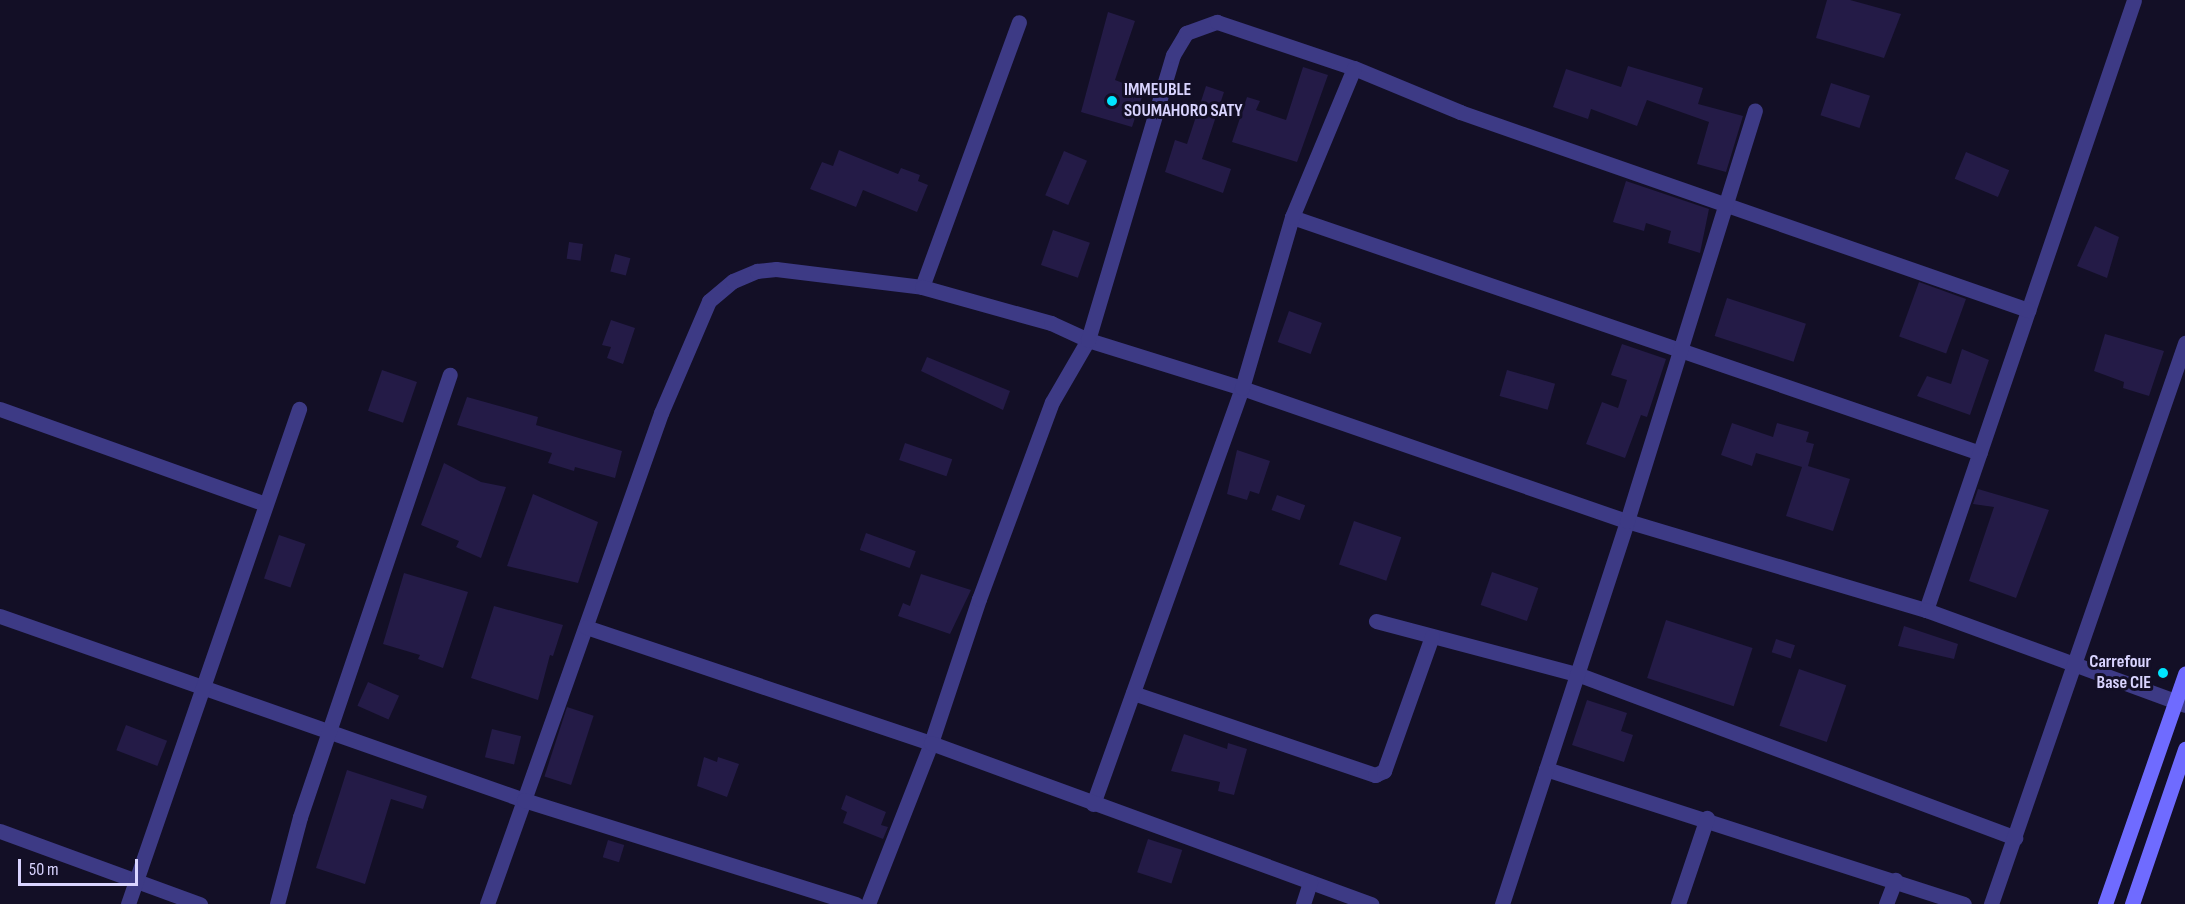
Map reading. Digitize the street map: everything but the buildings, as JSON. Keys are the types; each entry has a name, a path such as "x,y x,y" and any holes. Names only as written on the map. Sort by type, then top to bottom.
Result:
{"main road":[{"path":"2105,904 2180,704 2185,674"},
{"path":"2132,904 2185,749"}],"street":[{"path":"1926,610 2133,0"},
{"path":"922,288 1019,22"},
{"path":"868,904 931,742 1004,528 1052,402 1088,340 1173,55 1186,33 1217,22 1354,68 1460,112 2028,310"},
{"path":"1094,804 1242,388 1292,217 1354,68"},
{"path":"1502,904 1628,521 1755,110"},
{"path":"1292,217 1680,352 1980,453"},
{"path":"487,904 661,413 709,301 733,281 756,271 776,269 922,288 1051,323 1088,340 1242,388 1628,521 1926,610 2180,704"},
{"path":"1992,904 2077,664 2185,343"},
{"path":"277,904 330,729 450,375"},
{"path":"0,409 266,504"},
{"path":"128,904 299,409"},
{"path":"0,616 330,729 524,800 856,904"},
{"path":"1376,621 1577,674 2015,838"},
{"path":"586,627 931,742 1094,804 1371,904"},
{"path":"1133,693 1375,775 1384,771 1432,636"},
{"path":"1546,769 1707,818 1965,904"},
{"path":"1678,904 1707,818"},
{"path":"0,831 200,904"},
{"path":"1886,904 1895,880"},
{"path":"1303,904 1310,882"}],"place":[{"name":"IMMEUBLE SOUMAHORO SATY","path":"1112,101"},
{"name":"Carrefour Base CIE","path":"2163,673"}]}
